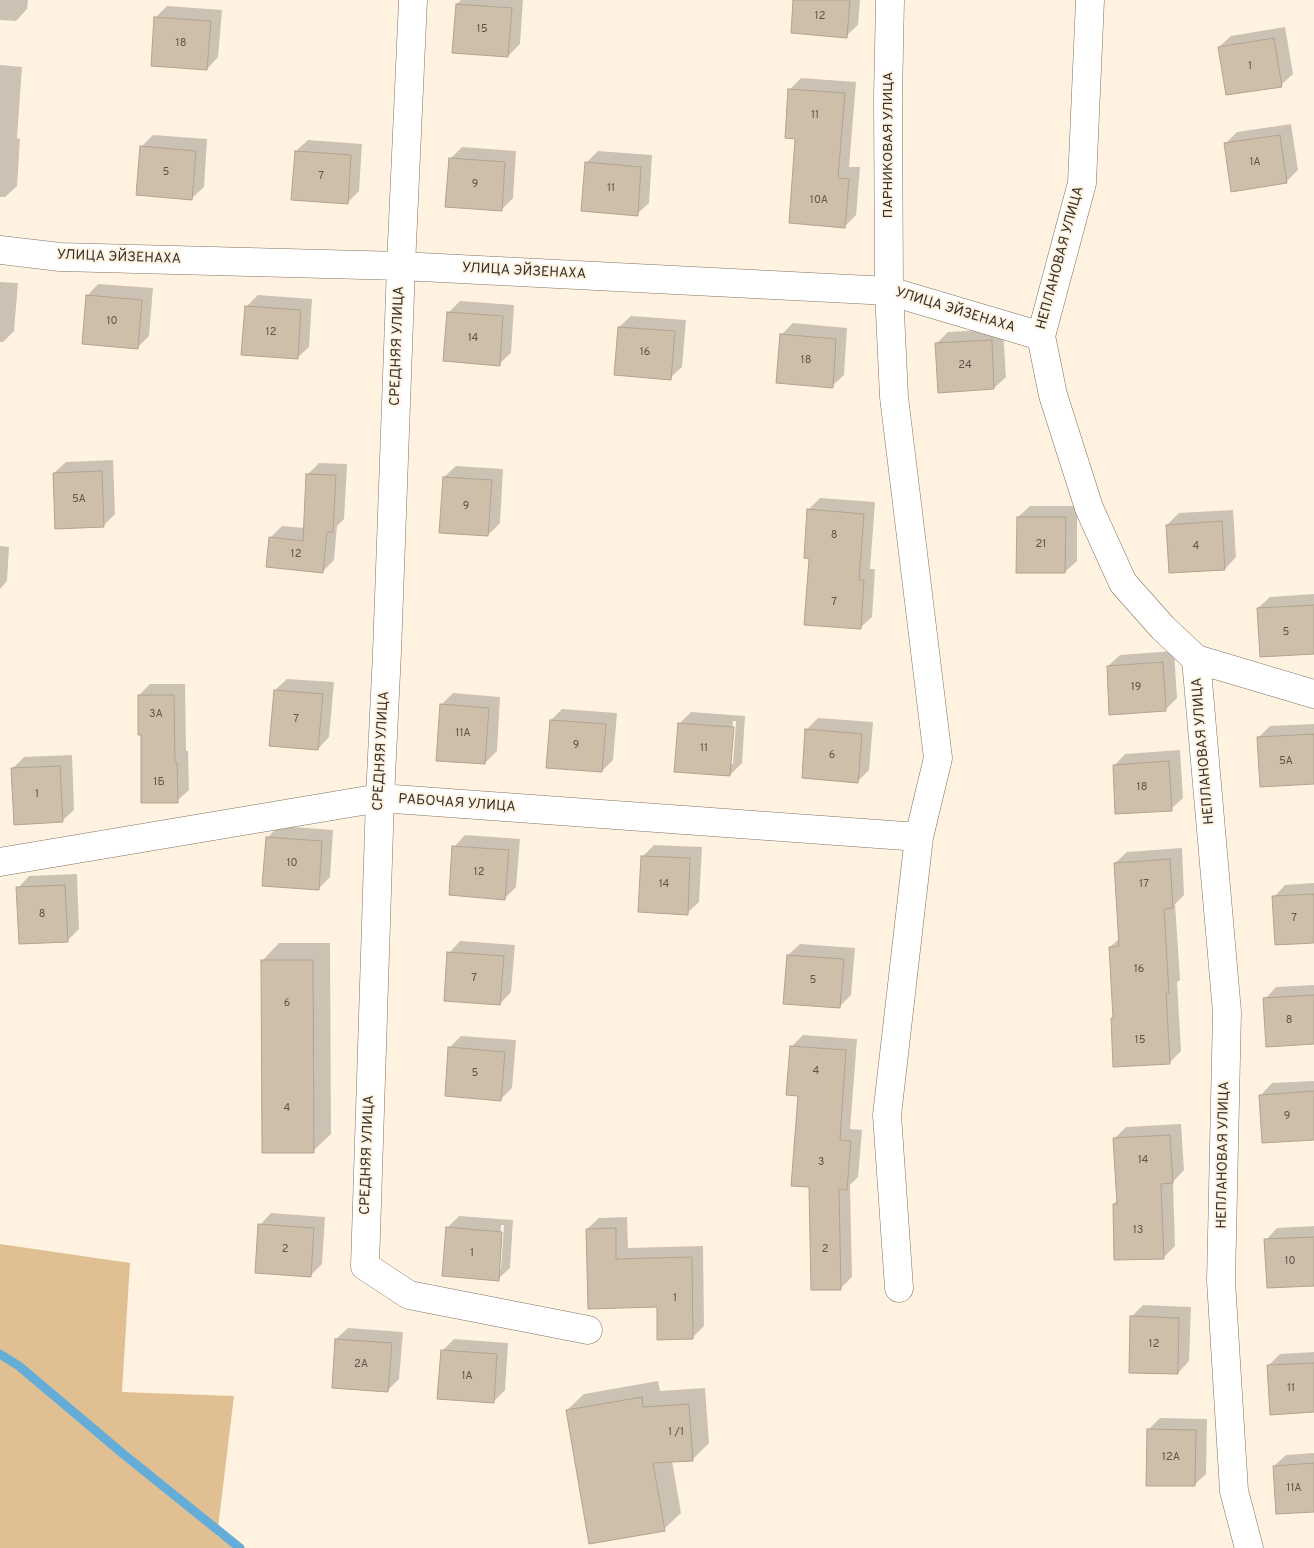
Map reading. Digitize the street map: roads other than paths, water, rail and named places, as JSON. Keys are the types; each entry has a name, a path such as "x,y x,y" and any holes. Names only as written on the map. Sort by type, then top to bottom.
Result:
{"street":[{"name":"СРЕДНЯЯ УЛИЦА","path":"413,0 380,798 365,1266 409,1295 588,1330"},
{"name":"ПАРНИКОВАЯ УЛИЦА","path":"890,0 888,96 889,291 894,397 938,758 919,836 887,1116 899,1288"},
{"name":"НЕПЛАНОВАЯ УЛИЦА","path":"1090,0 1082,183 1040,336 1054,395 1089,508 1123,583 1163,628 1196,659 1227,1012 1221,1281 1234,1490 1249,1548"},
{"name":"УЛИЦА ЭЙЗЕНАХА","path":"0,250 60,257 401,266 889,291 1040,336"},
{"path":"1196,659 1314,694"},
{"name":"РАБОЧАЯ УЛИЦА","path":"0,862 380,798 919,836"}],"waterway":[{"path":"0,1354 19,1366 122,1453 240,1548"}]}
